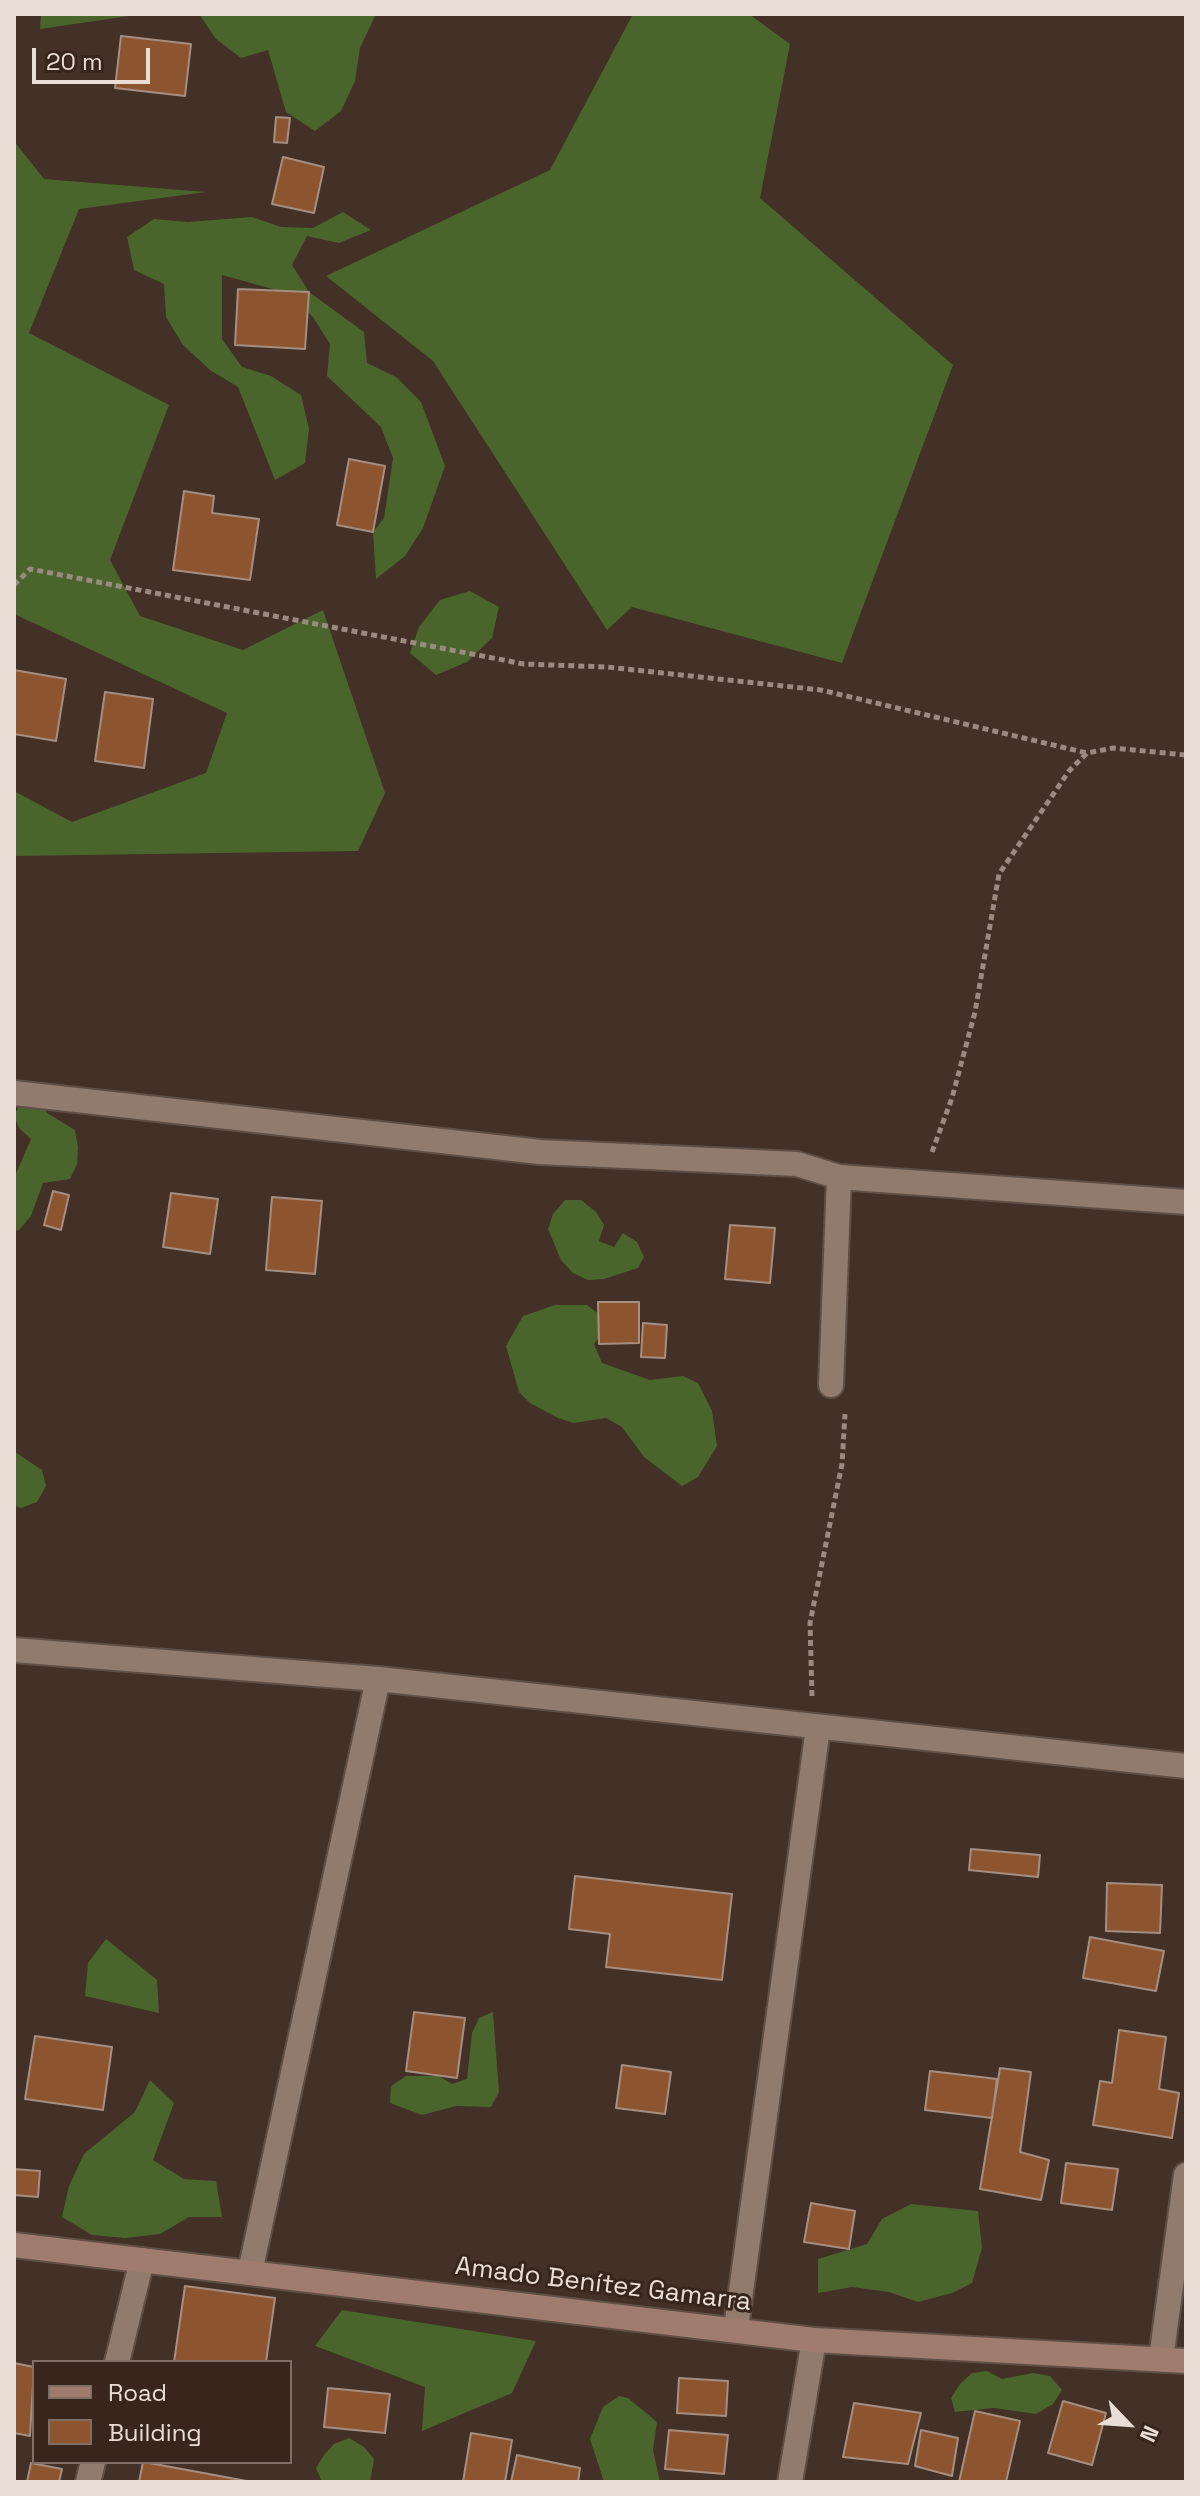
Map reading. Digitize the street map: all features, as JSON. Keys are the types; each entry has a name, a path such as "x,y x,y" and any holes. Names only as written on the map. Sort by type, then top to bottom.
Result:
{"main road":[{"name":"Amado Benítez Gamarra","path":"14,2245 736,2328 814,2340 1186,2361"}],"street":[{"path":"14,1093 540,1152 797,1164 839,1177 1186,1202"},
{"path":"831,1385 839,1177"},
{"path":"14,1650 378,1679 1186,1766"},
{"path":"250,2272 378,1679"},
{"path":"736,2328 818,1728"},
{"path":"1161,2359 1186,2175"},
{"path":"117,2360 142,2260"},
{"path":"790,2482 814,2340"}],"path":[{"path":"14,585 30,569 524,664 607,667 821,690 1087,753 1113,748 1186,755"},
{"path":"921,1183 952,1098 975,1012 999,874 1069,771 1087,753"},
{"path":"818,1728 810,1683 810,1623 842,1464 845,1409 831,1385"}],"green space":[{"path":"41,14 143,14 40,29"},
{"path":"199,14 376,14 360,48 355,81 341,111 315,131 286,112 268,50 241,58 216,39"},
{"path":"633,14 749,14 790,44 760,198 953,365 842,663 632,607 607,630 433,361 326,276 550,170"},
{"path":"14,141 44,179 206,192 79,209 29,333 169,405 110,560 140,616 243,650 323,610 385,793 358,851 14,856 14,791 72,822 206,773 227,713 14,614"},
{"path":"343,212 371,230 339,243 307,236 292,265 309,292 364,332 367,363 396,377 421,402 445,466 423,528 405,556 376,579 373,532 384,518 393,458 381,427 327,376 330,344 313,317 287,293 222,275 222,339 242,367 271,376 301,395 309,429 305,463 275,480 238,387 210,370 183,345 166,317 164,284 134,270 127,237 154,219 188,222 252,217 281,227 313,228"},
{"path":"470,591 499,607 492,638 467,662 436,675 410,653 419,627 440,600"},
{"path":"22,1100 39,1100 47,1113 75,1130 77,1164 70,1179 43,1183 31,1216 19,1230 14,1231 14,1178 31,1139 19,1128 14,1116"},
{"path":"565,1200 581,1200 596,1212 604,1225 599,1241 614,1247 623,1233 637,1242 644,1257 638,1268 604,1279 588,1280 573,1273 561,1260 548,1229 553,1214"},
{"path":"555,1305 587,1305 600,1315 605,1331 594,1344 602,1363 650,1380 683,1376 698,1383 712,1411 717,1446 698,1477 682,1486 644,1457 622,1427 606,1418 574,1423 558,1418 530,1403 519,1392 506,1346 523,1316"},
{"path":"14,1429 15,1452 42,1470 46,1486 37,1502 21,1508 14,1506"},
{"path":"106,1939 157,1980 159,2013 85,1996 88,1963"},
{"path":"493,2012 499,2092 491,2107 456,2106 422,2115 390,2103 391,2086 406,2076 439,2076 452,2084 467,2079 472,2033 479,2018"},
{"path":"150,2080 174,2103 153,2160 184,2179 216,2181 222,2217 189,2217 160,2234 125,2238 92,2235 62,2217 69,2186 84,2154 135,2112"},
{"path":"911,2204 978,2211 982,2248 972,2283 952,2293 918,2302 889,2292 852,2287 818,2293 818,2259 867,2244 882,2219"},
{"path":"342,2310 536,2341 512,2393 422,2431 425,2387 315,2346"},
{"path":"987,2371 1002,2379 1033,2373 1050,2376 1062,2390 1053,2404 1036,2414 994,2408 955,2412 951,2398 960,2384 972,2373"},
{"path":"619,2396 628,2398 657,2422 653,2450 660,2482 604,2482 590,2439 603,2407"},
{"path":"349,2438 364,2447 374,2459 370,2482 322,2482 316,2468 334,2444"}],"building":[{"path":"121,36 191,44 185,96 115,88"},
{"path":"276,117 290,118 287,143 274,142"},
{"path":"283,157 324,167 314,213 272,204"},
{"path":"238,289 309,292 305,349 235,345"},
{"path":"349,459 385,466 373,532 337,525"},
{"path":"184,491 214,496 212,513 259,519 250,580 173,570"},
{"path":"14,670 66,679 56,741 14,734"},
{"path":"105,692 153,699 144,768 95,761"},
{"path":"53,1191 69,1195 61,1230 44,1225"},
{"path":"171,1193 218,1199 210,1254 163,1247"},
{"path":"272,1197 322,1201 315,1274 266,1270"},
{"path":"730,1225 775,1228 770,1283 725,1279"},
{"path":"598,1302 639,1302 639,1343 599,1344"},
{"path":"643,1323 667,1325 665,1358 641,1357"},
{"path":"971,1849 1040,1855 1038,1877 969,1870"},
{"path":"575,1876 732,1894 722,1980 606,1967 610,1934 569,1929"},
{"path":"1107,1883 1162,1885 1160,1933 1106,1931"},
{"path":"1090,1937 1164,1951 1156,1991 1083,1978"},
{"path":"414,2012 465,2018 457,2078 406,2071"},
{"path":"1119,2030 1166,2037 1159,2089 1179,2093 1172,2138 1093,2125 1100,2081 1112,2083"},
{"path":"35,2036 112,2047 103,2110 25,2099"},
{"path":"622,2065 671,2072 665,2114 616,2108"},
{"path":"1000,2068 1031,2072 1020,2152 1049,2160 1041,2200 980,2189"},
{"path":"930,2071 997,2079 992,2118 925,2110"},
{"path":"1066,2163 1118,2169 1112,2210 1061,2203"},
{"path":"14,2169 40,2171 38,2197 14,2195"},
{"path":"811,2203 855,2211 849,2249 804,2242"},
{"path":"185,2286 275,2298 266,2360 174,2360"},
{"path":"14,2363 32,2367 32,2402 30,2436 14,2433"},
{"path":"679,2378 728,2381 726,2416 677,2413"},
{"path":"328,2388 390,2394 385,2433 324,2427"},
{"path":"1063,2401 1106,2413 1092,2465 1048,2453"},
{"path":"854,2403 921,2413 908,2464 843,2457"},
{"path":"975,2411 1020,2421 1006,2482 959,2482"},
{"path":"669,2430 728,2435 724,2474 665,2469"},
{"path":"921,2430 958,2438 952,2476 915,2466"},
{"path":"471,2433 512,2440 505,2482 463,2482"},
{"path":"517,2455 580,2468 578,2482 511,2482"},
{"path":"31,2463 62,2469 59,2482 27,2482"},
{"path":"143,2464 155,2464 252,2482 139,2482"}]}
